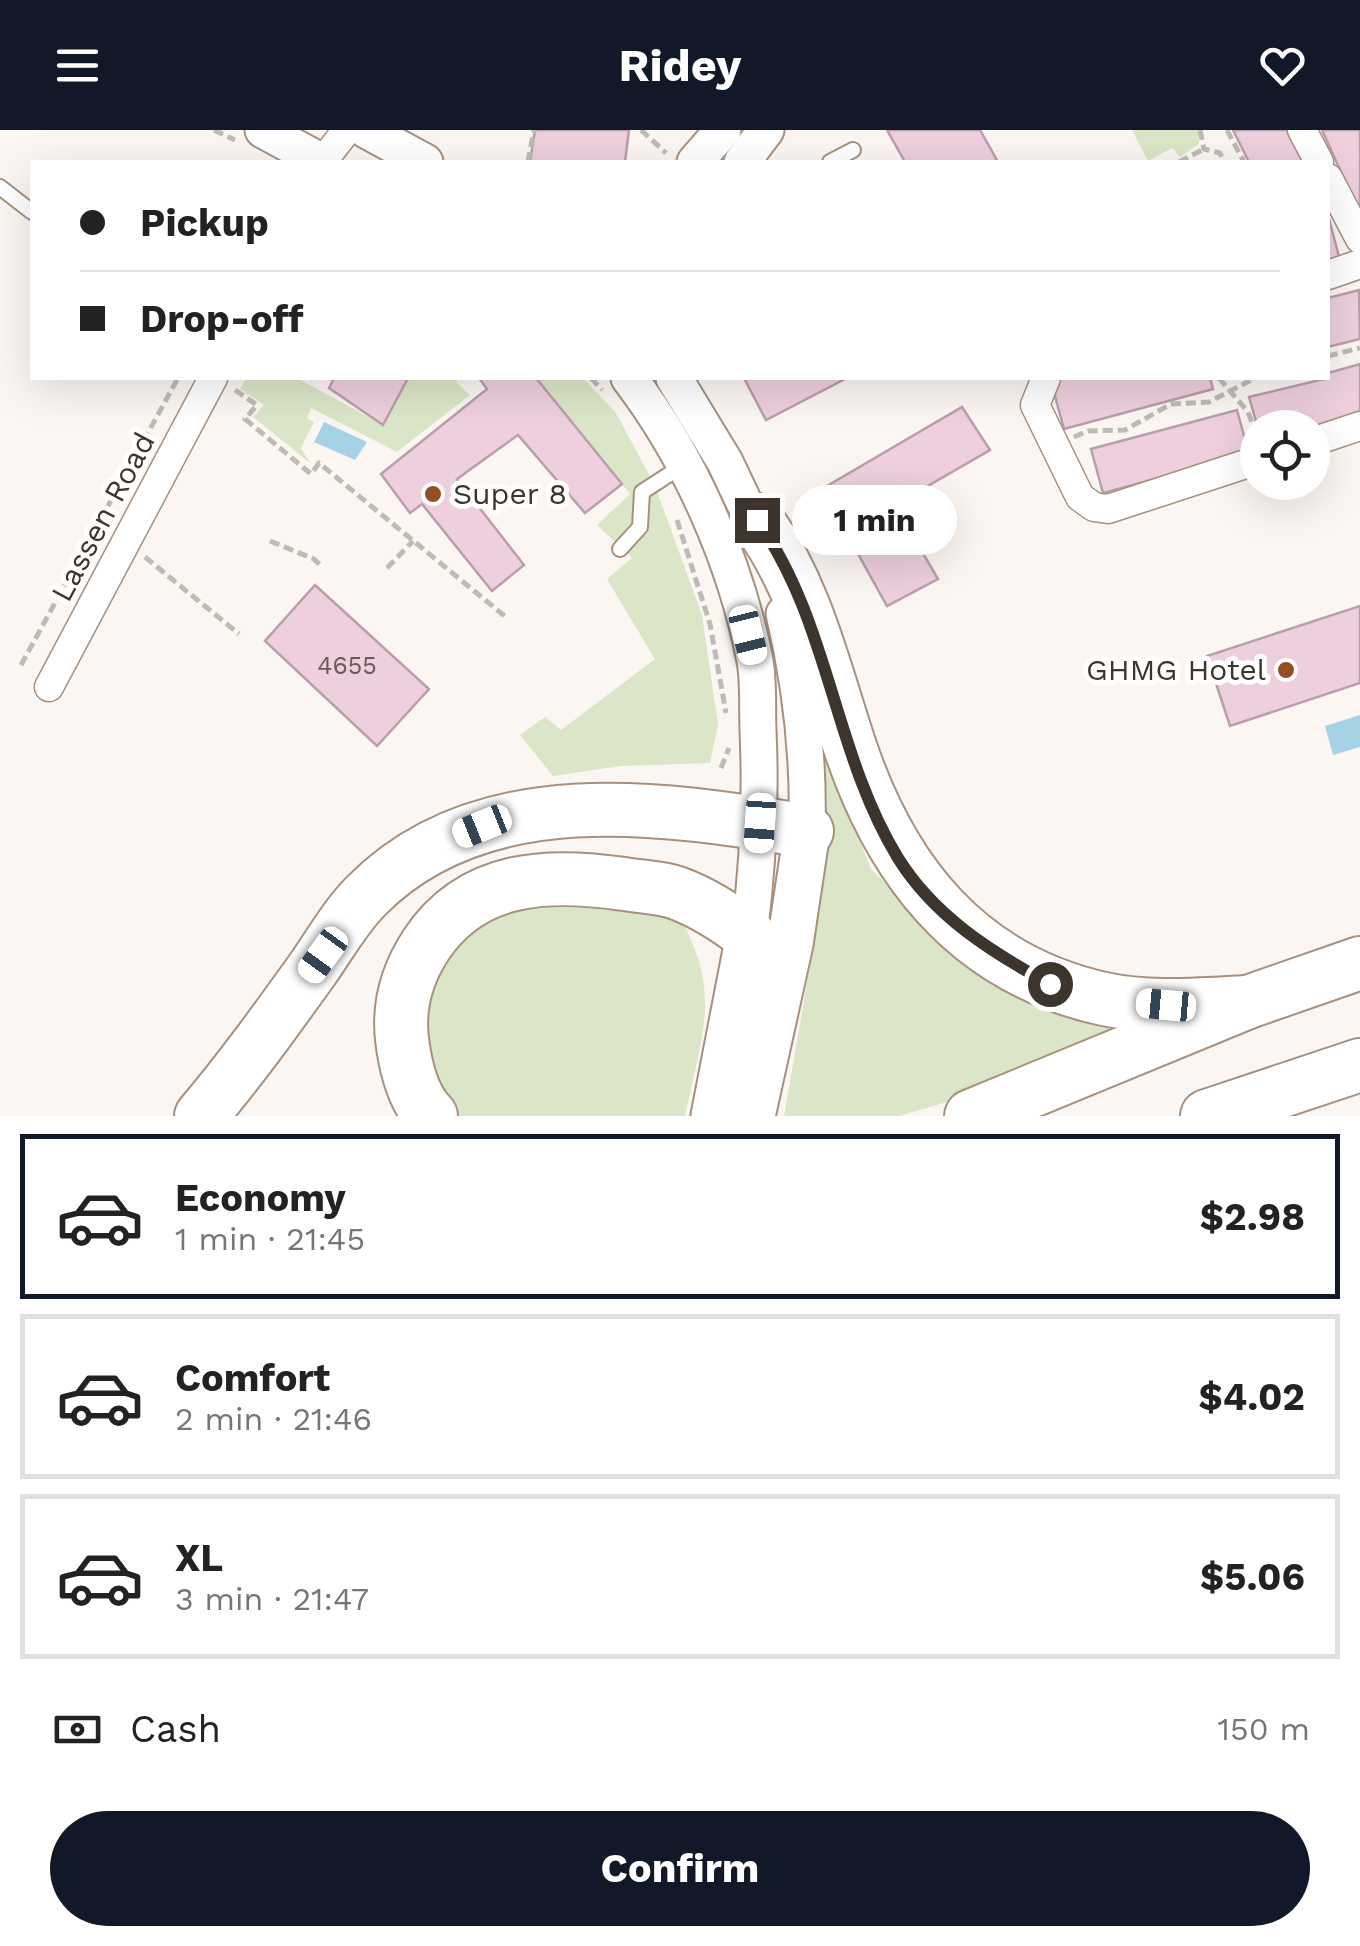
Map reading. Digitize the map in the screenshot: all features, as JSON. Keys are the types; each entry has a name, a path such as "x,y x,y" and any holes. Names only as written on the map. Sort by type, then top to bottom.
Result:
{"highway":[{"path":"757,520 778,550 809,613 868,798 899,860 940,910 989,951 1050,984 1107,1000 1166,1005 1248,1002"},
{"path":"201,1116 244,1065 362,900 409,863 462,834 503,818 594,808 784,827"},
{"path":"431,1116 405,1065 400,1017 410,970 436,931 474,896 524,879 580,877 674,892 719,913 749,935"},
{"path":"971,1116 1248,1002 1360,963"},
{"path":"1208,1116 1360,1065"}],"main road":[{"path":"740,1113 790,944 784,827"},
{"path":"740,1113 749,935"}],"street":[{"path":"263,130 318,160"},
{"path":"324,160 347,130"},
{"path":"366,130 420,160"},
{"path":"680,158 723,130"},
{"path":"1302,130 1318,160"},
{"path":"1330,182 1360,239"},
{"path":"1330,274 1360,264"},
{"path":"675,380 757,520 795,658 808,774 784,827 749,935"},
{"path":"1045,380 1034,405 1080,498 1094,507 1108,509 1240,466"},
{"name":"Lassen Road","path":"49,688 223,383"},
{"path":"620,388 652,407 670,472 717,536 756,664 784,827"},
{"path":"1330,436 1360,426"}],"lane":[{"path":"834,160 853,150"},
{"path":"0,187 30,210"},
{"path":"620,549 640,527 642,492 670,472"}],"path":[{"path":"528,160 534,130"},
{"path":"641,130 680,158"},
{"path":"1200,130 1204,148"},
{"path":"1227,130 1243,160"},
{"path":"1182,160 1204,148 1220,153 1223,160"},
{"path":"1330,355 1360,348"},
{"path":"20,665 177,380"},
{"path":"596,380 620,388"},
{"path":"1221,380 1246,410"},
{"path":"1054,446 1088,431 1125,430 1171,404 1209,402 1251,380"},
{"path":"223,383 258,405 245,420 311,474 318,463 507,618"},
{"path":"670,472 674,512 710,624 727,716"},
{"path":"387,568 412,540"},
{"path":"270,541 314,558 321,566"},
{"path":"143,555 239,634"},
{"path":"722,768 730,746 728,731"}],"green space":[{"path":"1132,130 1198,130 1199,144 1180,157 1172,148 1147,160"},
{"path":"245,380 301,380 383,425 407,380 458,380 470,395 397,452 311,408 307,418 314,422 301,448 310,463 253,417 264,405 240,389"},
{"path":"539,380 585,380 616,413 655,486 702,615 718,725 710,763 621,766 553,776 520,735 545,717 561,730 655,659 607,579 632,558 597,525 630,494"},
{"path":"823,713 842,796 871,869 966,960 1212,1010 985,1091 899,1116 784,1116 822,897"},
{"path":"551,896 680,918 693,945 705,993 702,1038 685,1116 451,1116 412,1040 432,953 462,920"}],"water":[{"path":"324,422 367,442 355,460 314,442"},
{"path":"1360,715 1360,747 1333,755 1325,726"}],"building":[{"path":"535,130 629,130 625,160 530,160"},
{"path":"887,130 980,130 997,160 904,160"},
{"path":"1233,130 1287,130 1302,160 1248,160"},
{"path":"1322,130 1360,130 1360,214"},
{"path":"1330,223 1342,268 1330,271"},
{"path":"1359,290 1360,339 1330,346 1330,297"},
{"path":"1360,364 1360,417 1330,424 1330,410 1253,410 1249,397 1330,380 1330,372"},
{"path":"333,380 407,380 383,425 329,388"},
{"name":"Super 8","path":"480,380 538,380 622,484 585,513 518,435 457,479 524,565 492,591 422,504 410,513 381,474 487,389"},
{"path":"745,380 843,380 766,420"},
{"path":"1051,380 1211,380 1213,389 1064,429"},
{"path":"962,407 990,450 895,505 938,579 887,606 822,489"},
{"path":"1237,410 1240,421 1240,456 1103,493 1091,449"},
{"path":"315,585 429,689 377,746 265,641"},
{"name":"GHMG Hotel","path":"1360,606 1360,683 1230,726 1207,656"}],"place":[{"name":"Super 8","path":"433,494"},
{"name":"GHMG Hotel","path":"1286,670"}],"route":[{"path":"757,520 778,550 809,613 868,798 899,860 940,910 989,951 1050,984"}]}
